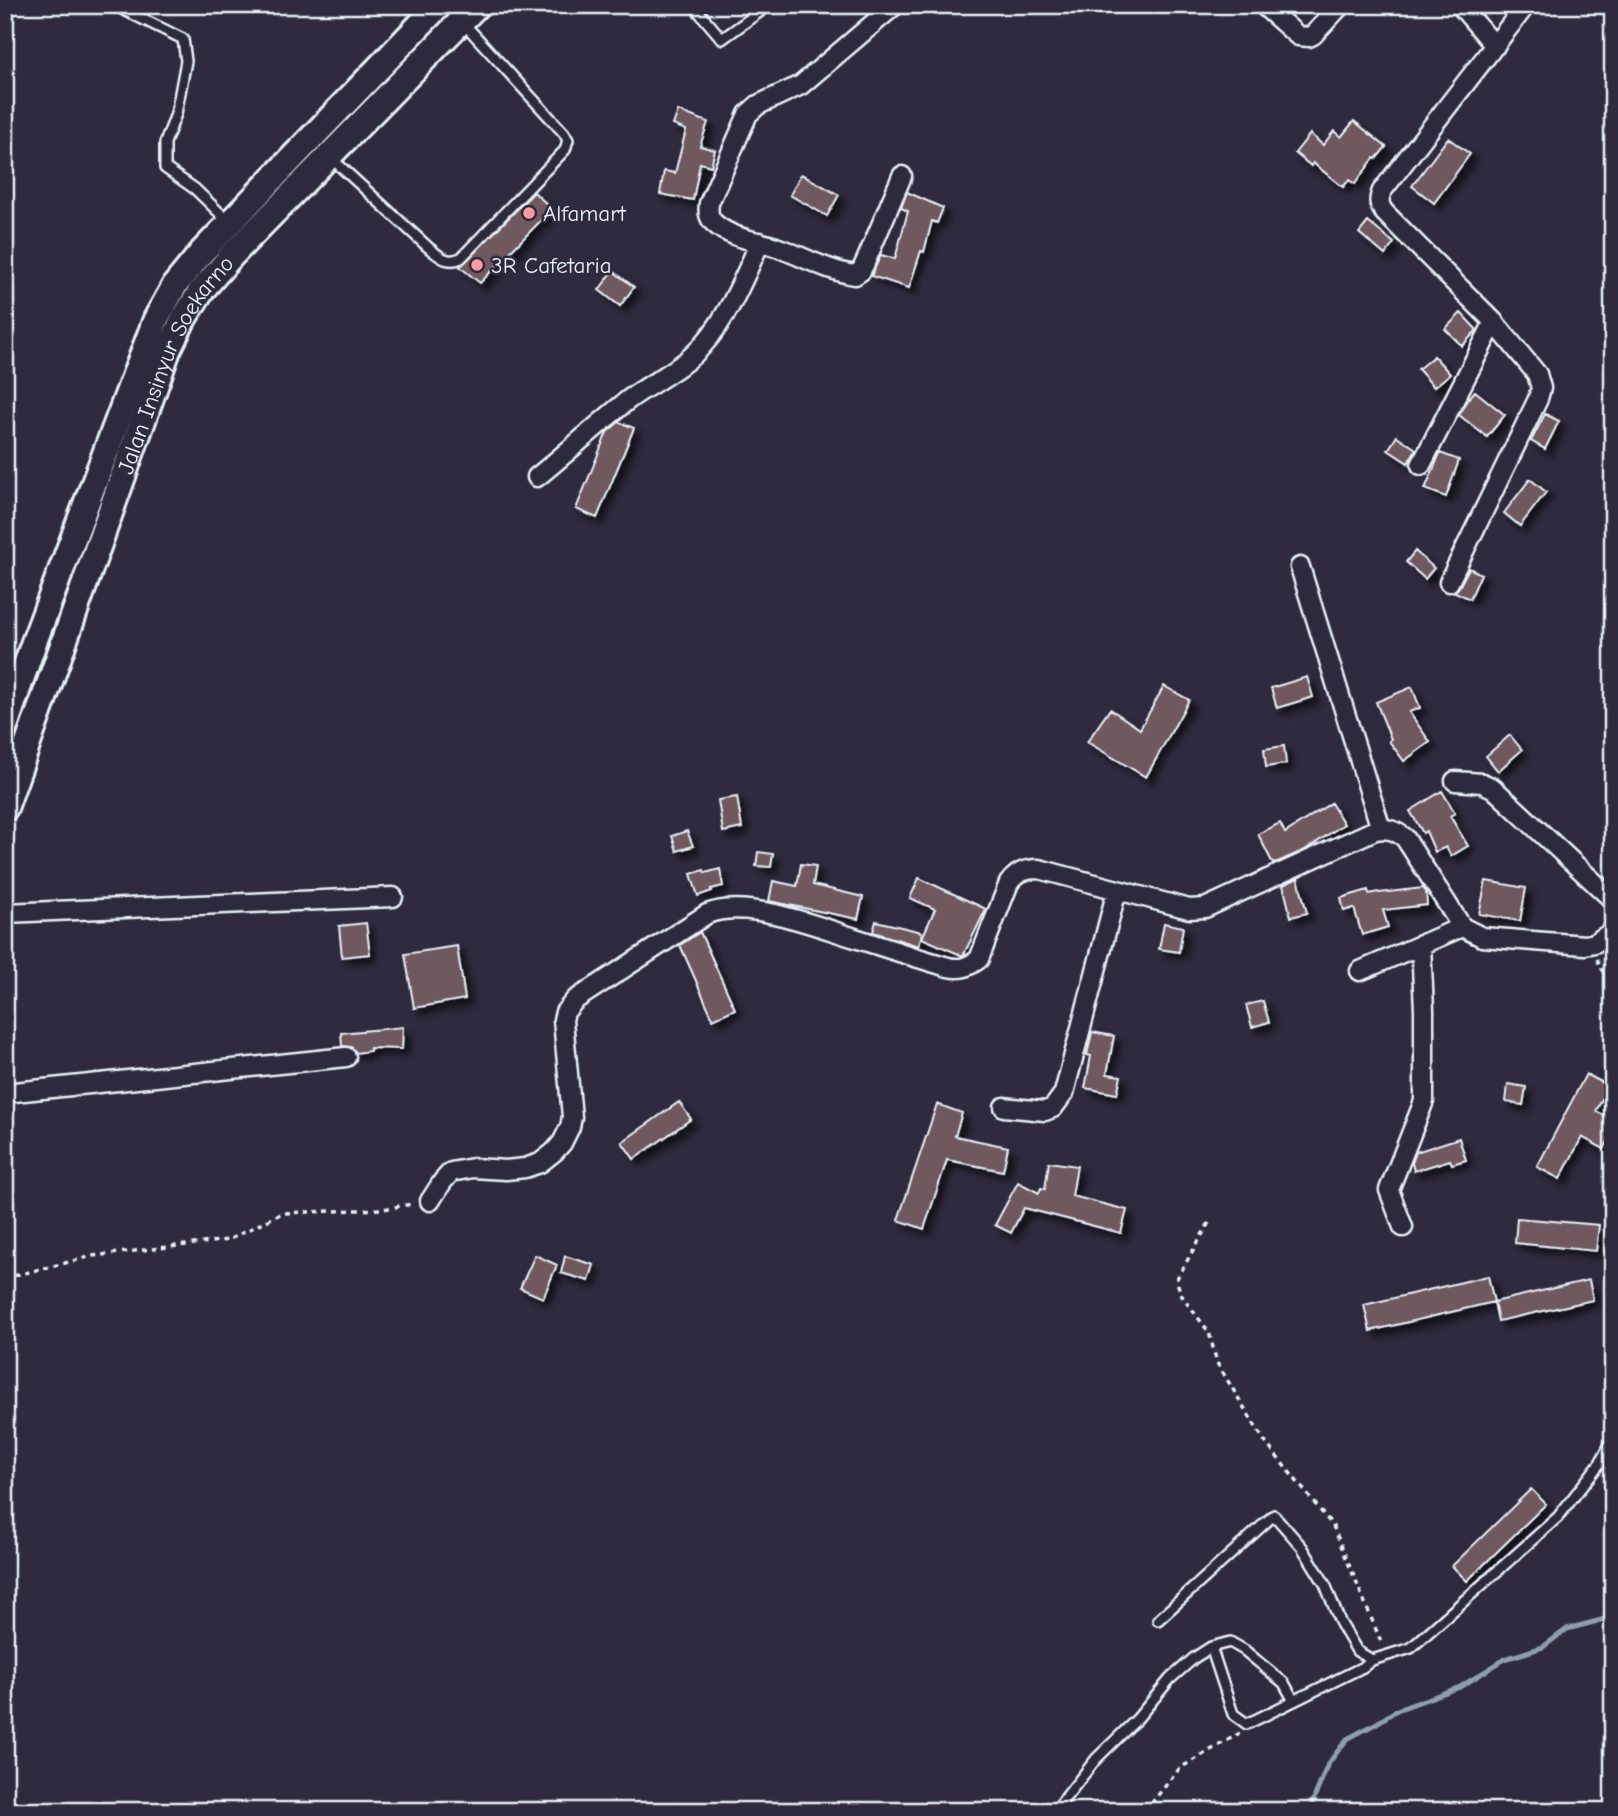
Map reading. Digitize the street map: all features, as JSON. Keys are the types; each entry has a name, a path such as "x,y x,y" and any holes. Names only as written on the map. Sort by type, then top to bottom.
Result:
{"main road":[{"name":"Jalan Insinyur Soekarno","path":"5,726 156,318 175,285 202,252 439,5"},
{"name":"Jalan Insinyur Soekarno","path":"5,808 168,350 184,318 201,291 233,254 329,156 461,11"},
{"path":"57,583 80,597"}],"street":[{"path":"895,5 801,85 758,104 748,114 709,203 709,218 729,232 855,275 865,263 902,176"},
{"path":"1263,5 1303,38 1313,35 1341,5"},
{"path":"1460,5 1495,46"},
{"path":"1449,582 1541,388 1537,374 1494,322 1384,212 1379,202 1382,191 1526,5"},
{"path":"537,477 629,400 668,374 702,346 734,299 760,242"},
{"path":"1421,465 1494,322"},
{"path":"1300,567 1381,829"},
{"path":"1455,781 1482,783 1493,788 1613,900"},
{"path":"429,1201 451,1172 472,1168 525,1168 540,1163 554,1152 567,1135 572,1117 564,1032 565,1012 575,1000 716,910 767,912 955,969 969,966 978,959 1009,883 1013,877 1029,869 1039,869 1189,909 1205,908 1381,829 1396,831 1405,838 1462,927 1482,937 1584,945 1595,943 1613,931"},
{"path":"1004,1107 1045,1111 1054,1108 1064,1093 1116,890"},
{"path":"5,913 393,897"},
{"path":"1360,971 1462,927"},
{"path":"1403,1227 1389,1190 1423,1101 1421,944"},
{"path":"5,1093 346,1057"}],"lane":[{"path":"114,5 183,39 186,61 176,114 165,144 165,167 195,189 230,223"},
{"path":"693,5 722,39 769,5"},
{"path":"329,156 442,259 455,260 461,258 565,150 568,140 564,133 461,11"},
{"path":"1211,1647 1233,1714 1247,1724 1363,1667 1372,1660 1411,1648 1558,1517 1600,1463 1613,1439"},
{"path":"1158,1620 1274,1515 1303,1547 1325,1584 1340,1622 1357,1651 1372,1660"},
{"path":"1055,1811 1096,1759 1137,1718 1170,1679 1211,1647 1230,1642 1244,1650 1284,1683 1294,1701"}],"path":[{"path":"1595,943 1601,969 1613,983"},
{"path":"5,1278 93,1256 228,1240 282,1213 383,1209 429,1201"},
{"path":"1209,1223 1176,1280 1183,1298 1209,1332 1217,1363 1265,1442 1333,1526 1383,1647"}],"building":[{"path":"678,111 708,122 700,146 715,150 711,166 700,163 693,200 660,194 664,171 675,173 686,130 673,125"},
{"path":"1354,121 1386,147 1374,158 1355,184 1349,180 1343,187 1313,163 1311,166 1295,153 1310,134 1323,145 1334,131 1341,137"},
{"path":"1448,138 1470,154 1434,203 1412,186"},
{"path":"801,174 839,195 827,216 790,195"},
{"path":"534,192 552,209 480,283 460,267"},
{"path":"907,192 943,208 937,223 932,221 924,252 921,251 909,288 871,276 881,255 895,259 908,211 901,208"},
{"path":"1368,222 1394,243 1385,255 1359,233"},
{"path":"613,271 634,287 620,306 599,290"},
{"path":"1461,313 1477,330 1462,346 1445,329"},
{"path":"1434,356 1450,374 1434,387 1418,369"},
{"path":"1475,391 1505,415 1487,437 1459,415"},
{"path":"1545,414 1559,421 1545,449 1531,441"},
{"path":"619,422 634,428 597,518 576,509 607,432"},
{"path":"1397,436 1416,449 1408,463 1388,450"},
{"path":"1440,453 1459,460 1446,497 1425,489"},
{"path":"1530,479 1546,492 1520,526 1504,513"},
{"path":"1415,551 1434,568 1425,579 1406,562"},
{"path":"1469,568 1481,574 1470,599 1455,592"},
{"path":"1307,677 1313,697 1277,708 1271,688"},
{"path":"1164,686 1189,700 1146,777 1087,742 1110,709 1140,729"},
{"path":"1412,687 1420,708 1409,712 1430,742 1404,761 1389,741 1391,739 1376,702"},
{"path":"1510,735 1522,750 1498,771 1486,756"},
{"path":"1284,746 1286,764 1266,767 1264,749"},
{"path":"1442,791 1455,813 1450,816 1468,846 1451,856 1446,847 1435,852 1426,831 1423,833 1410,811"},
{"path":"737,797 742,828 723,832 718,800"},
{"path":"1331,803 1344,824 1305,850 1273,864 1258,834 1280,823 1285,833"},
{"path":"687,831 693,846 677,851 672,836"},
{"path":"758,852 773,854 771,867 756,866"},
{"path":"801,864 816,866 813,885 863,897 858,919 769,901 773,881 797,886"},
{"path":"720,869 723,886 698,896 691,874"},
{"path":"919,878 986,909 963,956 922,938 935,909 910,898"},
{"path":"1298,878 1307,913 1291,917 1283,885"},
{"path":"1486,881 1526,888 1520,921 1479,914"},
{"path":"1423,888 1427,905 1383,910 1388,927 1362,935 1354,908 1344,911 1341,898 1368,890 1369,894"},
{"path":"876,921 922,932 919,946 873,932"},
{"path":"366,923 370,954 342,957 339,926"},
{"path":"1164,923 1183,927 1179,952 1159,949"},
{"path":"700,932 735,1009 713,1019 680,945"},
{"path":"457,946 465,999 414,1008 405,954"},
{"path":"1263,1001 1269,1022 1252,1027 1246,1005"},
{"path":"403,1027 402,1049 370,1048 370,1051 356,1053 351,1047 342,1046 341,1033"},
{"path":"1092,1032 1114,1036 1107,1074 1121,1076 1117,1094 1085,1088 1091,1056 1087,1055"},
{"path":"1586,1074 1609,1086 1596,1111 1613,1120 1613,1132 1604,1149 1582,1137 1560,1179 1537,1167"},
{"path":"1508,1084 1526,1087 1523,1105 1506,1102"},
{"path":"679,1102 691,1119 634,1159 622,1142"},
{"path":"937,1104 962,1113 955,1136 1008,1147 1003,1171 947,1160 924,1229 898,1220"},
{"path":"1459,1138 1466,1160 1452,1164 1450,1160 1414,1171 1412,1163 1416,1152"},
{"path":"1049,1162 1077,1166 1072,1196 1127,1210 1121,1233 1024,1208 1011,1233 995,1225 1018,1182 1039,1193 1041,1188 1045,1189"},
{"path":"1517,1218 1599,1225 1596,1251 1515,1243"},
{"path":"535,1255 557,1265 543,1298 520,1288"},
{"path":"565,1256 594,1265 589,1281 561,1273"},
{"path":"1488,1276 1494,1302 1370,1331 1364,1305"},
{"path":"1589,1280 1593,1300 1498,1321 1494,1302"},
{"path":"1531,1489 1546,1504 1467,1581 1452,1566"}],"waterway":[{"path":"1309,1811 1328,1764 1347,1739 1397,1710 1460,1687 1505,1659 1543,1647 1567,1629 1613,1617"}],"place":[{"name":"Alfamart","path":"529,213"},
{"name":"3R Cafetaria","path":"477,265"}]}
